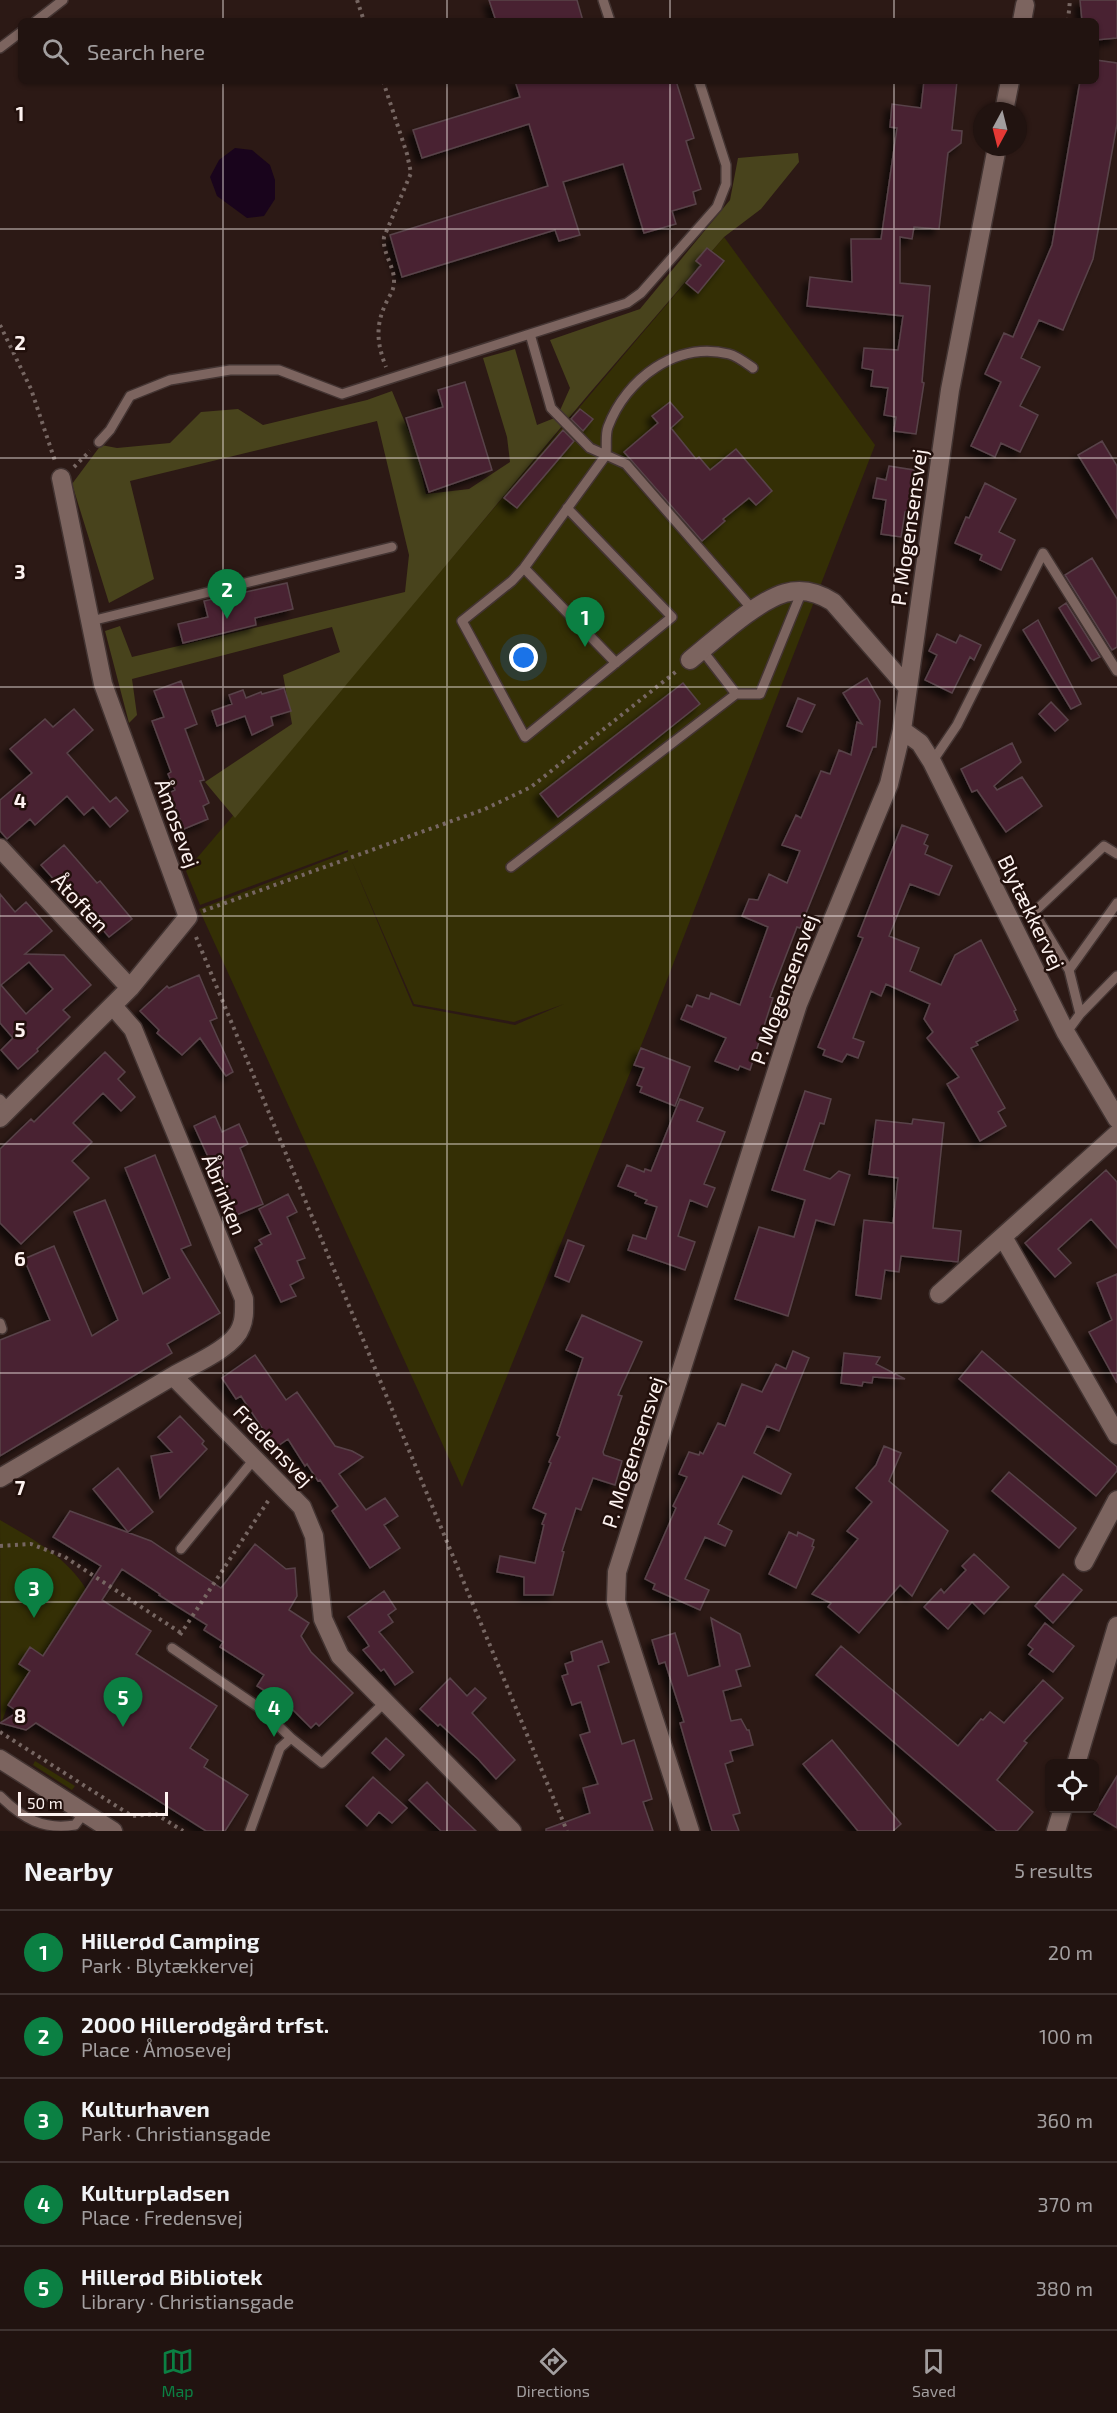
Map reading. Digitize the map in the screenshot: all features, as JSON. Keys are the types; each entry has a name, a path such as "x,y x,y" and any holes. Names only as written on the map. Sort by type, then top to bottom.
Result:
{"street":[{"path":"1006,102 1009,84"},
{"name":"P. Mogensensvej","path":"690,1831 616,1601 617,1572 798,1004 889,784 902,730 950,390 995,156"},
{"name":"Åmosevej","path":"61,478 103,684 188,917"},
{"path":"696,655 753,610 784,593 802,591 820,594 834,602 908,688"},
{"name":"Blytækkervej","path":"902,730 920,743 932,762 1066,1033 1117,1119"},
{"name":"Åtoften","path":"0,848 130,988"},
{"path":"3,1108 113,1006 188,917"},
{"name":"Åbrinken","path":"113,1006 133,1029 244,1299 245,1315 241,1330 227,1345 173,1376"},
{"path":"939,1294 1117,1134"},
{"path":"1003,1237 1116,1433"},
{"path":"0,1478 173,1376"},
{"name":"Fredensvej","path":"173,1376 302,1507 314,1536 323,1619 340,1656 512,1831"},
{"path":"1084,1562 1117,1500"},
{"path":"1077,1759 1117,1626"},
{"path":"0,1758 113,1831"},
{"path":"1057,1831 1062,1813"}],"lane":[{"path":"40,18 63,0"},
{"path":"603,0 609,18"},
{"path":"0,48 18,34"},
{"path":"99,442 110,430 130,396 170,380 230,370 279,370 342,394 627,303 641,293 717,207 726,184 726,165 700,84"},
{"path":"530,334 550,408 590,448 626,464 753,610"},
{"path":"567,508 672,616 525,737 462,621 524,568 567,508 606,455 607,429 622,402 643,375 668,360 698,351 730,354 753,368"},
{"path":"91,621 392,547"},
{"path":"932,762 957,725 1043,553 1117,671"},
{"path":"524,568 616,663"},
{"path":"511,867 736,694 760,694 802,591"},
{"path":"696,655 736,694"},
{"path":"1080,1014 1069,970 1034,912 1104,846 1117,854"},
{"path":"1069,970 1117,903"},
{"path":"1066,1033 1080,1014 1117,976"},
{"path":"182,1549 255,1458"},
{"path":"172,1648 261,1709 291,1738 322,1763 385,1702"},
{"path":"250,1831 279,1748 291,1738"},
{"path":"0,1796 35,1823 58,1828 75,1825 84,1813"}],"path":[{"path":"357,0 363,18"},
{"path":"1068,18 1070,0"},
{"path":"384,84 411,173 387,226 383,245 395,279 391,296 380,319 377,338 390,378"},
{"path":"0,325 31,389 61,478 99,442"},
{"path":"567,1831 188,917 485,809 531,787 696,655"},
{"path":"172,1648 280,1484"},
{"path":"0,1546 31,1544 65,1557 181,1633"},
{"path":"0,1732 132,1816 156,1814 183,1831"}],"shaded area":[{"path":"235,148 252,150 270,165 275,180 275,199 264,216 247,218 217,196 210,177 219,160"},
{"path":"798,153 799,162 761,209 724,237 588,395 235,818 205,782 292,724 283,675 340,652 332,627 132,679 137,715 129,723 105,631 120,626 132,657 405,592 409,555 377,421 130,481 154,579 109,603 72,484 101,445 117,448 170,443 201,412 238,409 263,425 367,400 392,391 416,449 426,494 469,489 510,462 507,437 483,358 515,349 537,425 557,417 570,388 550,340 640,309 730,200 738,158"},
{"path":"724,237 875,445 651,1021 462,1487 199,909 348,852 348,850 200,905 186,871","holes":["351,859 414,1004 514,1022 564,1004 515,1025 413,1006"]},
{"path":"0,1520 36,1541 59,1558 86,1589 43,1656 30,1647 19,1664 30,1671 8,1705 1,1724"},
{"path":"35,1761 75,1786 72,1790 33,1765"}],"building":[{"path":"489,0 577,0 582,18 495,18"},
{"path":"1080,0 1117,0 1117,38 1099,40 1099,18 1082,18"},
{"path":"1099,60 1117,63 1117,124 1093,259 1063,330 1039,320 1021,358 1040,367 1020,406 1038,415 1020,452 1001,443 995,457 971,446 1001,382 985,374 1004,333 1013,337 1052,245 1079,84 1099,84"},
{"path":"516,84 677,84 694,138 686,141 701,189 693,192 696,204 672,211 676,224 644,233 623,164 563,182 580,235 559,241 555,230 402,277 390,235 548,186 529,124 422,158 413,130 520,97"},
{"path":"924,84 957,84 952,130 962,131 961,143 948,153 939,229 914,227 912,239 900,237 900,283 930,286 922,382 924,383 916,434 894,431 896,417 884,415 888,388 871,386 873,370 862,368 864,348 898,350 903,316 807,306 810,277 852,282 851,239 881,239 897,128 890,127 892,104 921,108"},
{"path":"707,248 724,261 698,293 686,283 701,265 696,261"},
{"path":"465,382 492,470 429,492 406,418 443,407 438,390"},
{"path":"670,402 683,417 671,428 696,459 699,457 710,470 736,449 772,491 756,505 749,498 723,519 725,521 702,541 624,452 658,423 652,416"},
{"path":"580,409 593,419 583,431 571,419"},
{"path":"563,430 574,441 517,508 504,498"},
{"path":"1102,441 1117,466 1117,518 1078,455"},
{"path":"889,466 914,470 909,512 905,512 901,537 881,534 886,500 873,498 877,478 886,480"},
{"path":"985,483 1016,499 999,532 1015,540 1001,570 980,560 982,555 955,543"},
{"path":"1092,558 1117,599 1117,647 1112,650 1065,575"},
{"path":"287,583 293,609 255,618 256,625 183,643 178,624 208,617 204,601"},
{"path":"1066,603 1100,657 1092,661 1059,608"},
{"path":"1038,620 1081,704 1071,709 1023,630"},
{"path":"937,634 956,643 960,635 981,645 974,660 970,657 952,693 925,680 937,655 929,651"},
{"path":"867,678 880,701 876,747 873,747 800,928 797,927 770,997 773,998 750,1070 740,1066 738,1070 715,1061 726,1038 681,1019 687,1005 692,1007 697,995 709,999 711,993 740,1005 768,927 742,916 749,899 758,900 769,874 787,883 800,851 782,845 796,815 801,818 821,771 830,774 839,750 851,755 857,722 862,724 843,693"},
{"path":"181,681 197,724 185,729 204,780 200,781 209,803 203,806 208,819 184,829 169,793 175,790 168,774 171,772 152,721 164,717 154,691"},
{"path":"683,683 700,704 558,817 540,794"},
{"path":"284,688 291,711 271,717 273,725 252,735 245,716 217,726 212,711 232,704 229,695 243,690 246,698 261,692 262,694"},
{"path":"798,698 815,705 802,732 787,726"},
{"path":"1051,702 1068,720 1055,731 1039,714"},
{"path":"74,709 93,730 67,753 110,802 116,797 128,811 110,827 93,807 84,815 67,796 35,825 30,819 7,839 0,831 0,800 32,773 10,749 45,719 53,727"},
{"path":"1012,743 1021,762 994,786 997,790 1022,777 1042,806 1006,832 977,790 972,792 961,769"},
{"path":"902,825 928,835 924,844 928,846 925,854 952,866 939,895 910,884 889,936 919,948 910,971 941,985 955,955 981,940 1016,1010 1014,1011 1018,1020 976,1042 978,1045 971,1048 1005,1108 998,1112 1006,1126 980,1141 947,1084 959,1077 927,1038 933,1032 924,1019 930,1004 886,984 881,996 871,991 853,1038 864,1042 858,1058 847,1054 842,1062 823,1055 825,1050 818,1047 863,938 858,936"},
{"path":"64,845 97,883 100,881 132,919 109,937 78,901 75,903 41,865"},
{"path":"0,894 15,912 26,902 52,931 25,954 64,955 91,985 63,1010 70,1017 18,1069 1,1050 13,1038 0,1023","holes":["29,962 53,989 26,1014 1,985"]},
{"path":"199,975 217,1018 210,1021 233,1072 226,1076 200,1038 182,1055 157,1033 159,1030 140,1011 167,986 169,988"},
{"path":"641,1048 690,1067 675,1106 640,1092 642,1087 637,1085 644,1068 634,1065"},
{"path":"105,1052 125,1072 118,1079 135,1097 121,1111 103,1093 73,1123 92,1142 72,1161 89,1178 21,1244 0,1223 0,1149 31,1119 34,1122"},
{"path":"805,1091 831,1099 824,1124 820,1123 804,1170 830,1179 839,1171 850,1175 834,1225 816,1220 788,1316 735,1299 759,1227 794,1237 805,1200 772,1190"},
{"path":"680,1099 703,1108 697,1121 725,1132 704,1184 715,1188 707,1207 690,1200 678,1236 695,1242 685,1270 628,1250 633,1235 646,1239 657,1207 645,1203 647,1200 635,1195 636,1193 618,1186 627,1165 644,1172 645,1169 651,1171"},
{"path":"215,1116 222,1132 239,1124 248,1144 240,1148 263,1204 234,1216 194,1126"},
{"path":"913,1119 944,1123 933,1228 961,1231 958,1262 901,1256 899,1272 885,1270 881,1299 856,1295 864,1220 893,1223 898,1178 869,1174 876,1120 912,1124"},
{"path":"155,1155 191,1245 181,1249 220,1313 167,1344 172,1353 0,1456 0,1340 50,1320 24,1259 54,1246 92,1336 118,1320 74,1212 105,1200 143,1294 170,1278 125,1168"},
{"path":"1106,1170 1117,1182 1117,1248 1091,1219 1058,1249 1071,1263 1055,1277 1025,1243"},
{"path":"288,1194 297,1212 287,1217 305,1258 297,1261 304,1278 290,1285 296,1296 281,1302 255,1248 262,1244 259,1240 271,1234 259,1209"},
{"path":"568,1240 584,1246 569,1282 555,1276"},
{"path":"1117,1274 1117,1383 1089,1332 1112,1320 1097,1283"},
{"path":"582,1315 642,1342 618,1395 622,1396 603,1452 604,1455 622,1461 615,1485 593,1478 581,1510 576,1508 562,1551 564,1552 553,1595 524,1595 524,1577 497,1572 500,1556 535,1563 546,1514 533,1508 560,1437 557,1435 583,1358 566,1350"},
{"path":"793,1351 809,1358 779,1431 767,1426 754,1453 791,1474 781,1494 743,1476 718,1524 732,1531 725,1546 705,1537 685,1579 709,1590 700,1610 653,1589 655,1584 645,1579 676,1508 673,1506 687,1477 679,1474 689,1452 703,1454 718,1423 725,1426 742,1384 762,1392 776,1364 786,1369"},
{"path":"982,1351 1117,1467 1117,1471 1096,1496 959,1379"},
{"path":"844,1353 880,1357 876,1364 905,1379 873,1377 872,1383 863,1382 862,1386 841,1383"},
{"path":"255,1355 286,1400 297,1392 335,1446 363,1457 339,1474 366,1510 385,1498 398,1516 384,1525 400,1548 370,1568 332,1511 338,1506 320,1480 318,1481 307,1464 305,1466 288,1439 275,1448 241,1396 236,1399 222,1378"},
{"path":"180,1416 204,1441 202,1444 207,1449 160,1498 151,1456 172,1452 158,1437"},
{"path":"884,1446 901,1453 889,1481 948,1531 912,1596 900,1585 859,1633 828,1607 831,1603 812,1594 858,1539 847,1531 872,1502 856,1488 876,1465"},
{"path":"118,1468 153,1512 128,1532 93,1489"},
{"path":"1009,1472 1076,1528 1059,1548 992,1491"},
{"path":"70,1511 151,1541 221,1588 255,1544 286,1569 295,1568 297,1596 289,1610 309,1623 301,1636 311,1652 353,1693 319,1726 316,1723 311,1728 275,1692 273,1696 257,1686 264,1675 220,1647 223,1642 204,1630 207,1625 122,1569 102,1600 151,1631 136,1654 217,1706 190,1748 208,1760 204,1767 248,1795 225,1831 206,1831 36,1723 26,1730 0,1723 18,1712 8,1705 30,1671 19,1664 30,1647 43,1656 101,1566 53,1537"},
{"path":"789,1532 797,1536 798,1532 814,1540 812,1546 814,1547 796,1588 769,1574"},
{"path":"974,1554 1009,1587 984,1614 972,1602 948,1629 924,1607 941,1589 944,1593 966,1570 962,1566"},
{"path":"1063,1574 1082,1590 1053,1623 1035,1606"},
{"path":"384,1591 396,1609 388,1615 393,1622 379,1632 413,1672 395,1685 384,1669 381,1671 363,1650 369,1646 348,1617"},
{"path":"711,1618 740,1634 750,1666 736,1670 741,1686 723,1691 731,1721 741,1719 749,1730 753,1745 730,1751 733,1761 725,1764 740,1813 733,1815 739,1831 712,1831 680,1723 684,1722 665,1662 659,1664 652,1640 675,1633 688,1676 720,1666"},
{"path":"1045,1623 1074,1646 1053,1672 1029,1654 1033,1649 1028,1645"},
{"path":"602,1641 609,1662 598,1666 622,1744 634,1740 652,1799 643,1802 653,1831 546,1831 546,1829 590,1813 583,1788 598,1784 580,1735 590,1732 581,1702 572,1705 562,1676 568,1674 565,1664 573,1661 571,1652"},
{"path":"841,1646 958,1746 990,1712 1004,1723 1043,1680 1063,1698 1024,1741 1027,1743 997,1780 1033,1812 1017,1831 997,1831 816,1675"},
{"path":"450,1678 467,1696 475,1688 486,1698 472,1713 515,1760 496,1779 440,1724 438,1726 420,1709"},
{"path":"386,1738 404,1755 390,1770 372,1753"},
{"path":"832,1740 901,1824 893,1831 858,1831 803,1764"},
{"path":"1117,1776 1117,1828 1094,1814 1099,1813 1099,1806"},
{"path":"373,1777 407,1808 392,1823 379,1812 367,1826 346,1806"},
{"path":"427,1782 476,1831 441,1831 409,1800"}],"place":[{"name":"2000 Hillerødgård trfst.","path":"227,619"},
{"name":"Hillerød Camping","path":"585,647"},
{"name":"Kulturhaven","path":"34,1618"},
{"name":"Hillerød Bibliotek","path":"123,1727"},
{"name":"Kulturpladsen","path":"274,1737"}]}
